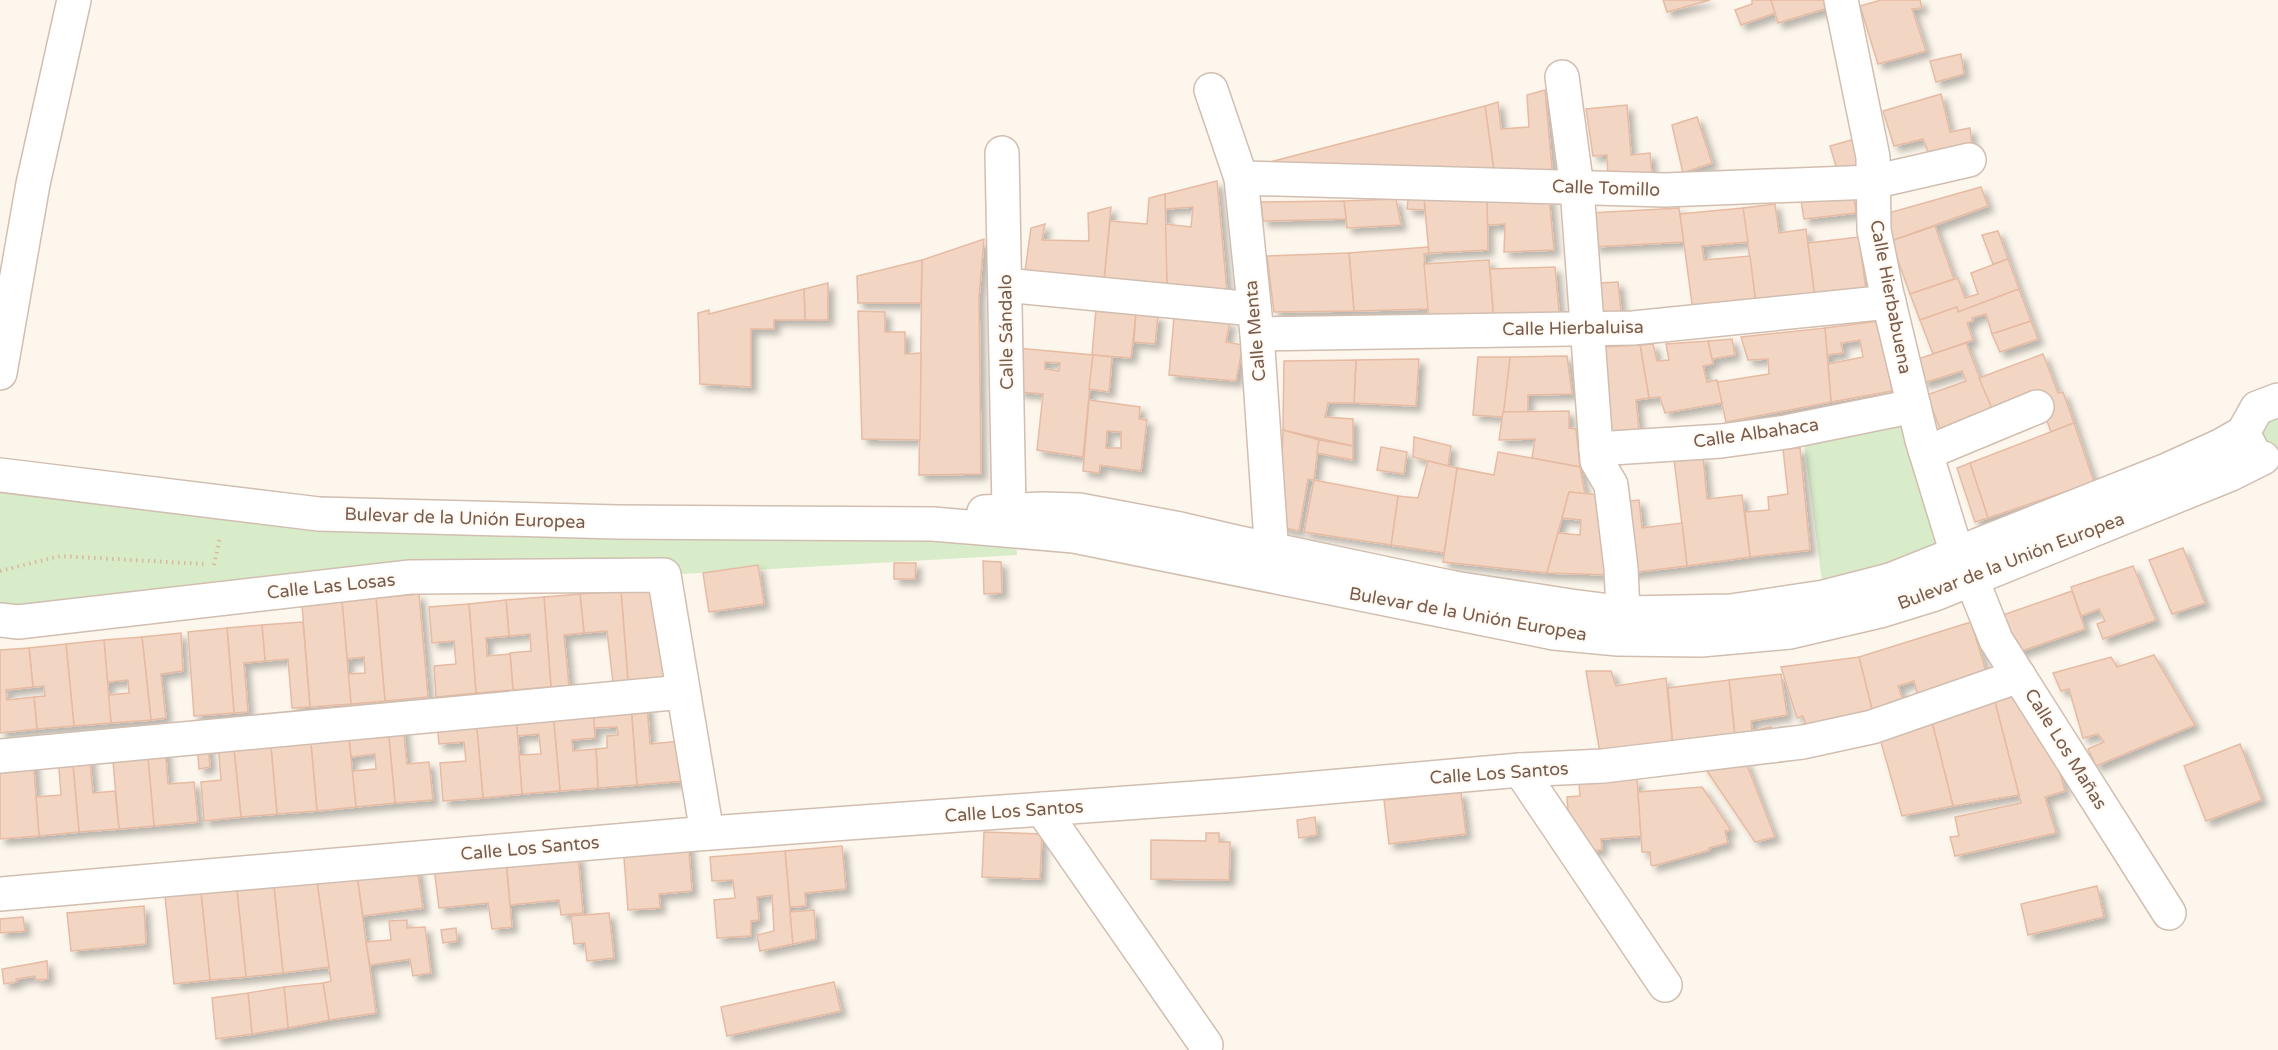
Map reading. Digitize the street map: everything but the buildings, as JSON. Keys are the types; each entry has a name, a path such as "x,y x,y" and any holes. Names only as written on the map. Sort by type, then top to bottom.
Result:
{"street":[{"path":"0,373 33,184 74,0"},
{"name":"Calle Hierbabuena","path":"1841,0 1873,157 1874,230 1889,302 1926,453 1965,567"},
{"path":"1562,77 1577,188 1597,461 1611,485 1621,568 1623,612"},
{"name":"Calle Menta","path":"1211,90 1241,178 1255,322 1272,563"},
{"name":"Calle Sándalo","path":"1002,153 1009,510"},
{"name":"Calle Tomillo","path":"1241,178 1665,190 1873,182 1969,160"},
{"name":"Calle Hierbaluisa","path":"1005,285 1255,322 1586,329 1633,328 1889,302"},
{"path":"2271,460 2254,454 2243,433 2257,408 2278,400"},
{"name":"Calle Albahaca","path":"1596,449 1722,441 1786,432 1914,406"},
{"path":"1926,453 2037,407"},
{"name":"Bulevar de la Unión Europea","path":"2127,501 2243,433"},
{"name":"Bulevar de la Unión Europea","path":"0,475 331,514 617,522 933,524 1074,536 1623,612 1683,613 1731,611 1824,597 1890,580 1965,567 2127,501 2231,474 2271,460"},
{"name":"Bulevar de la Unión Europea","path":"933,524 985,512 1079,510 1169,527 1272,563 1554,633 1618,639 1701,640 1790,632 1935,594 1965,567"},
{"name":"Calle Los Mañas","path":"1965,567 1996,640 2169,913"},
{"name":"Calle Las Losas","path":"0,620 18,622 410,577 664,574 684,692"},
{"name":"Calle Los Santos","path":"0,894 707,833 1249,794 1520,770 1603,766 1803,742 1872,727 2019,676"},
{"path":"0,756 684,692 707,833"},
{"path":"1520,770 1665,985"},
{"path":"1042,809 1206,1046"}],"path":[{"path":"214,599 214,564 228,503"},
{"path":"0,572 60,556 214,564"}],"green space":[{"path":"2278,400 2278,462 2254,454 2257,408"},
{"path":"1914,406 1957,554 1824,597 1802,428"},
{"path":"0,475 319,514 1015,531 1017,555 664,575 0,620"}]}
